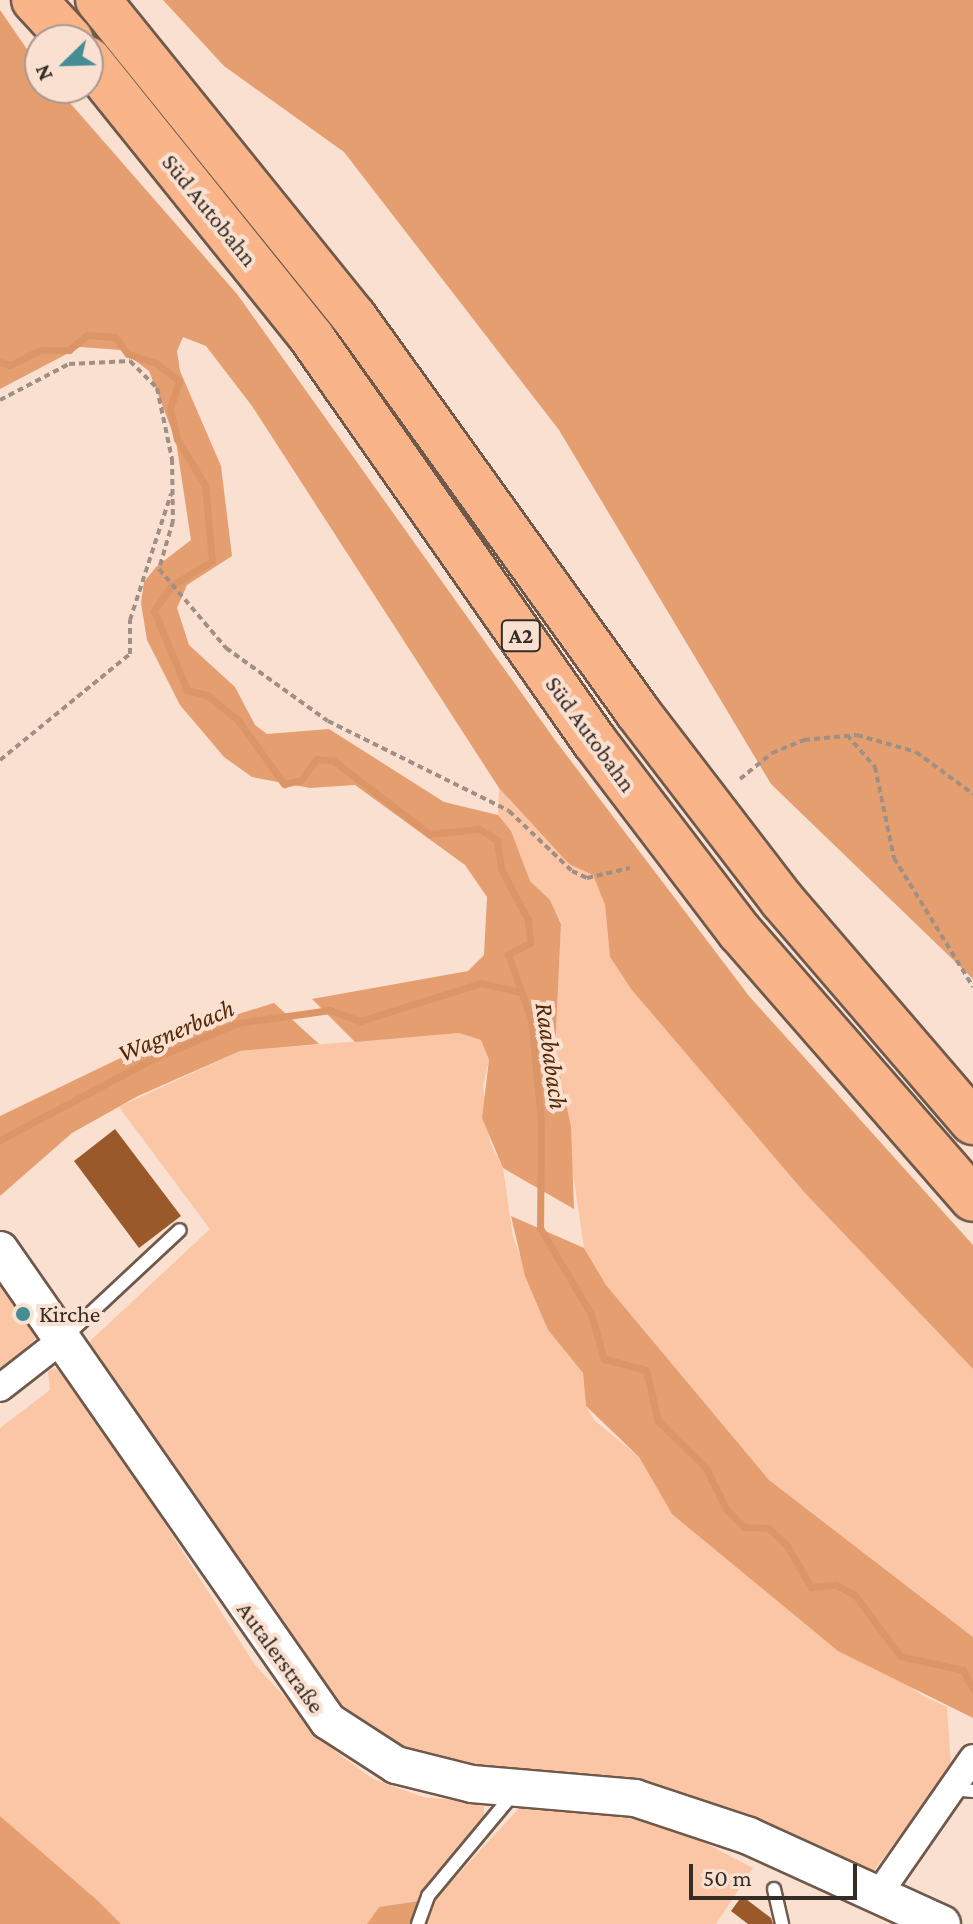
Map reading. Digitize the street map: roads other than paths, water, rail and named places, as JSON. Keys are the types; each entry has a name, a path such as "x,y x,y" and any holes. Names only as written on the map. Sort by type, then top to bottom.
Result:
{"highway":[{"path":"34,0 56,24"},
{"name":"Süd Autobahn","path":"98,0 354,317 637,711 782,900 973,1122"},
{"name":"Süd Autobahn","path":"104,79 312,338 595,742 740,932 973,1199"}],"main road":[{"name":"Autalerstraße","path":"0,1250 64,1338 254,1623 328,1721 396,1765 517,1788 635,1798 749,1836 880,1892 942,1924"}],"street":[{"path":"0,1388 64,1338"},
{"path":"880,1892 962,1790 973,1758"}],"lane":[{"path":"64,1338 180,1230"},
{"path":"418,1924 428,1896 493,1825 517,1788"},
{"path":"774,1889 782,1924"}],"waterway":[{"name":"Raababach","path":"0,362 10,365 40,350 69,350 87,335 115,337 128,354 156,363 179,381 170,409 177,439 205,485 212,561 172,585 154,611 187,690 207,695 238,720 284,784 301,780 316,759 334,761 429,834 479,829 497,840 501,869 528,920 530,943 508,954 531,1019 541,1121 540,1228 591,1314 604,1359 646,1370 658,1421 706,1468 726,1509 744,1527 768,1528 786,1544 811,1587 836,1585 855,1595 900,1656 963,1670 973,1690"},
{"name":"Wagnerbach","path":"0,1140 154,1058 238,1023 330,1010 360,1021 481,983 517,991"}],"place":[{"name":"Kirche","path":"23,1314"}]}
